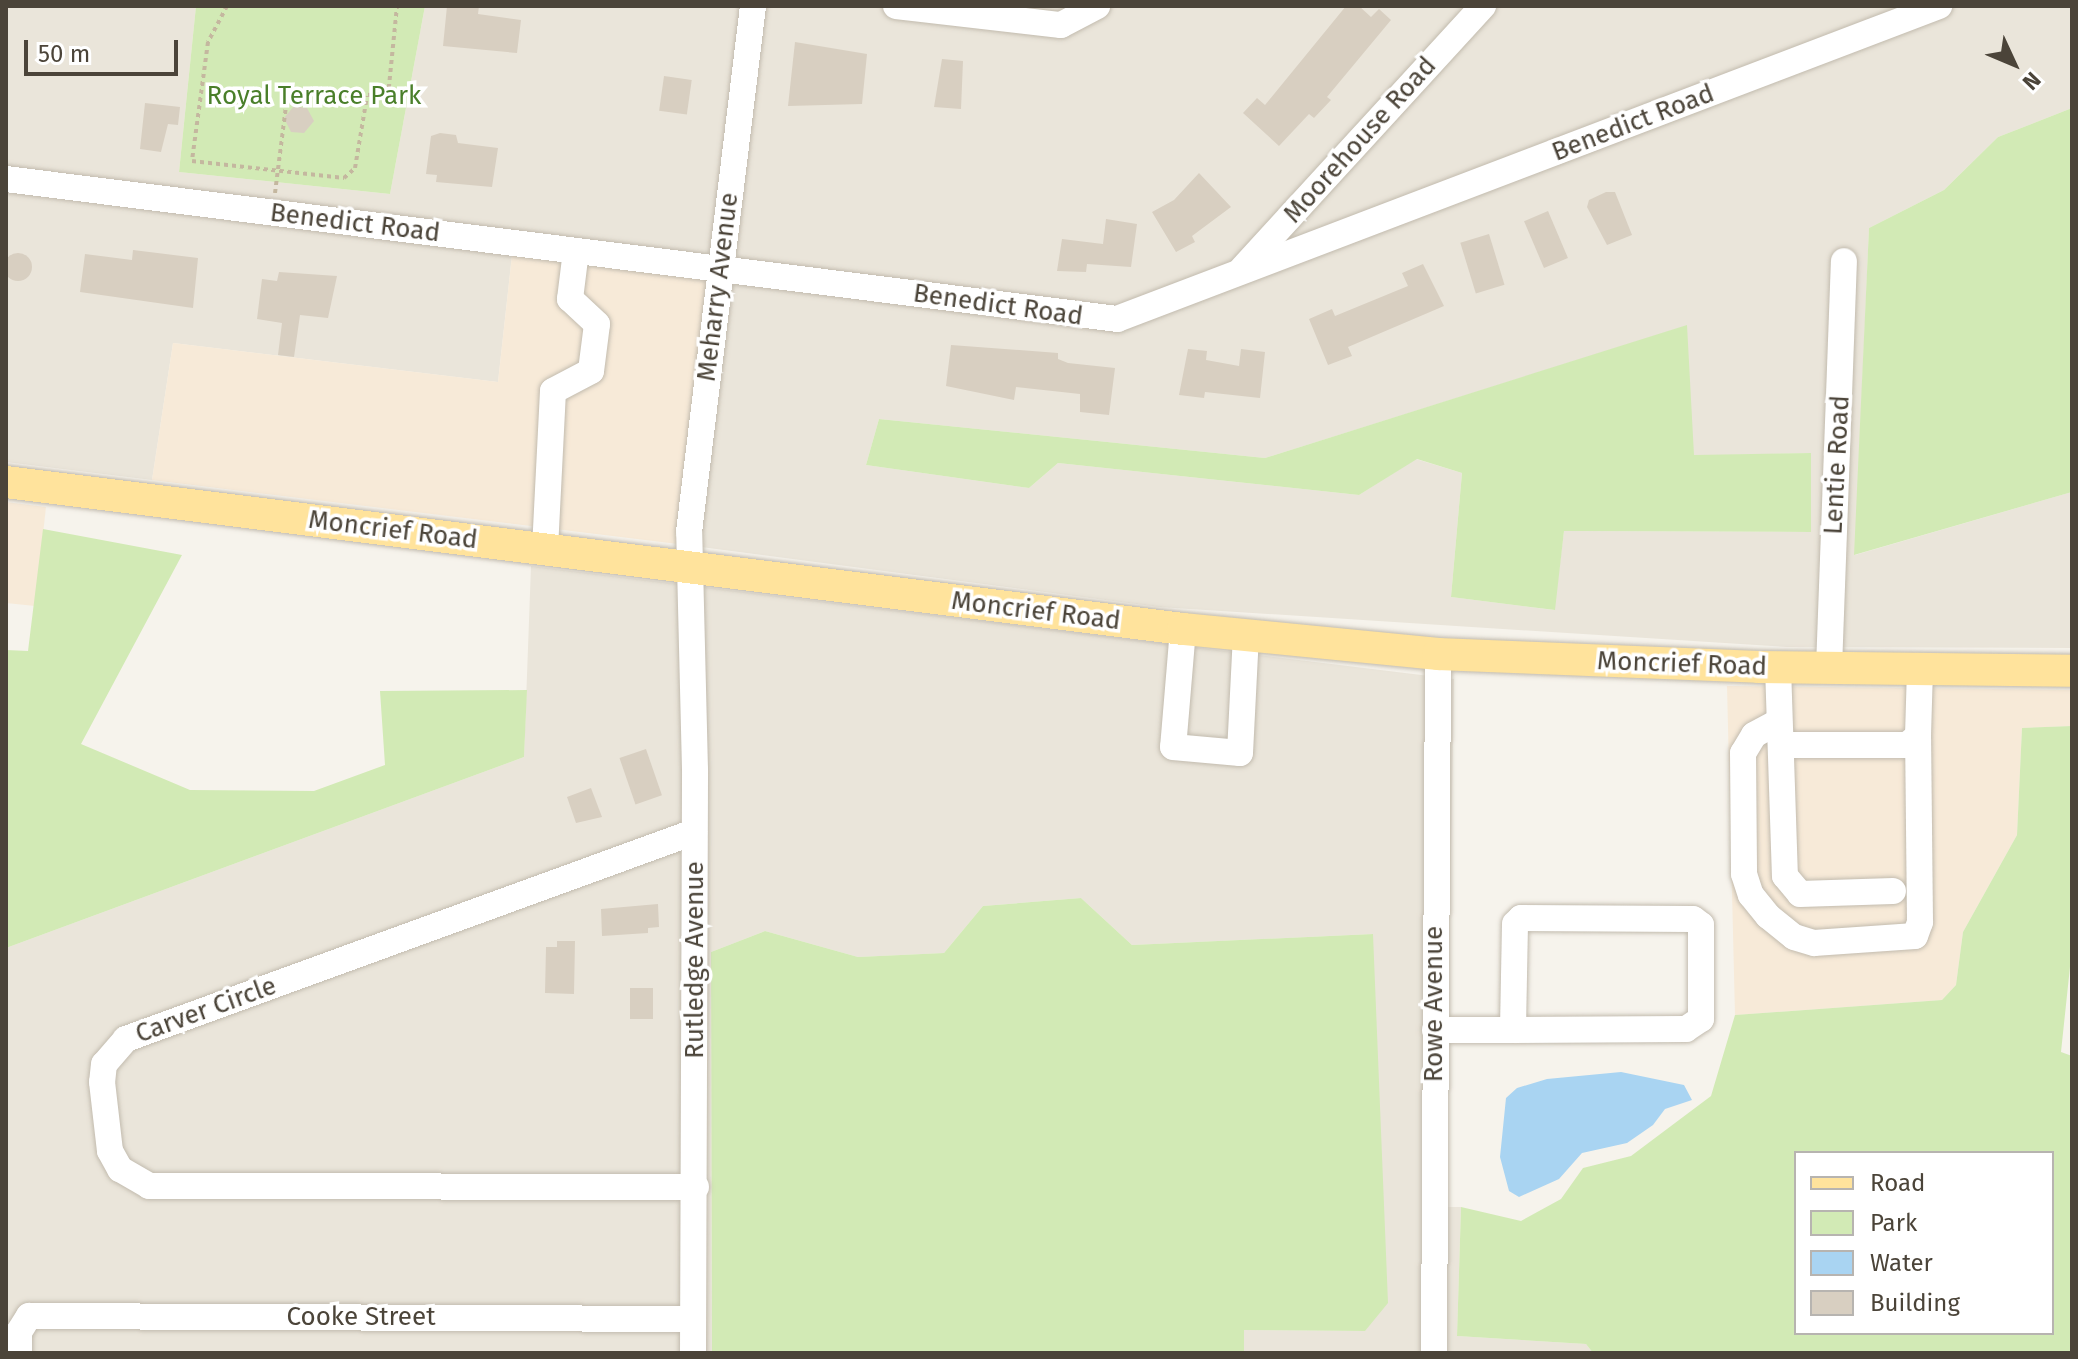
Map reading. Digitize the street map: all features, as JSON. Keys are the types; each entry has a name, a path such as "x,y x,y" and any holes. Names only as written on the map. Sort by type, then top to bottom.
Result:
{"main road":[{"name":"Moncrief Road","path":"6,482 1183,629 1438,654 1778,667 2072,671"}],"street":[{"name":"Meharry Avenue","path":"691,568 689,532 753,6"},
{"path":"896,6 1061,25 1097,6"},
{"name":"Moorehouse Road","path":"1237,274 1483,6"},
{"name":"Benedict Road","path":"6,179 1102,319 1134,315 1939,6"},
{"path":"545,549 553,391 591,371 597,324 570,299 576,251"},
{"name":"Lentie Road","path":"1829,668 1844,261"},
{"name":"Rutledge Avenue","path":"691,568 696,1187 693,1353"},
{"path":"1183,629 1173,747 1240,753 1246,635"},
{"name":"Rowe Avenue","path":"1434,1353 1438,654"},
{"path":"1778,667 1785,876 1800,894 1893,891"},
{"path":"1918,736 1907,745 1780,734 1754,735 1743,753 1744,874 1751,895 1768,916 1794,937 1814,943 1915,936 1920,922 1920,669"},
{"name":"Carver Circle","path":"694,832 126,1039 104,1064 102,1082 110,1151 120,1169 149,1186 696,1187"},
{"path":"1435,1030 1513,1030 1686,1029 1701,1019 1701,925 1693,919 1521,918 1515,924 1513,1030"},
{"name":"Cooke Street","path":"19,1353 19,1332 29,1316 693,1319"}],"path":[{"path":"227,6 208,42 192,161 344,178 355,168 367,96"},
{"path":"274,195 288,90 388,96 397,6"}],"shaded area":[{"path":"6,6 196,6 179,172 390,194 425,6 2072,6 2072,108 1998,137 1944,190 1869,228 1855,555 2072,492 2072,648 1787,647 1159,607 678,544 512,255 498,382 173,343 152,480 6,462","holes":["1686,326 1693,456 1810,453 1811,532 1564,531 1554,610 1451,597 1462,473 1416,459 1359,495 1058,463 1029,488 866,465 879,419 1265,458"]},
{"path":"512,255 708,279 678,544 152,480 173,343 498,382"},
{"path":"6,502 46,507 35,606 6,603"},
{"path":"531,566 1454,679 1445,1207 1461,1207 1457,1336 1586,1344 1593,1353 1244,1353 1244,1330 1365,1331 1372,934 1132,945 1081,898 983,906 944,953 858,957 765,931 711,952 712,1353 6,1353 6,948 524,757"},
{"path":"1727,686 2072,690 2072,726 2022,728 2017,835 1963,932 1956,985 1942,1000 1735,1015"}],"green space":[{"name":"Royal Terrace Park","path":"196,6 425,6 390,194 179,172"},
{"path":"2072,108 2072,492 1854,555 1869,228 1944,190 1998,137"},
{"path":"1687,325 1694,455 1811,453 1811,532 1564,531 1555,610 1451,597 1462,473 1417,459 1359,495 1058,463 1029,488 866,465 879,419 1265,458"},
{"path":"43,529 182,555 81,744 190,790 314,791 385,765 380,691 527,690 524,757 6,948 6,650 28,651"},
{"path":"2072,726 2072,948 2061,1052 2072,1056 2072,1353 1593,1353 1586,1344 1457,1336 1461,1207 1521,1221 1561,1199 1583,1168 1631,1156 1711,1096 1735,1015 1942,1000 1956,985 1963,932 2017,835 2022,728"},
{"path":"1081,898 1132,945 1373,934 1388,1303 1365,1331 1244,1330 1244,1353 712,1353 711,952 765,931 858,957 944,953 983,906"}],"water":[{"path":"1621,1072 1684,1085 1692,1100 1665,1109 1653,1125 1627,1143 1582,1153 1559,1179 1519,1197 1509,1191 1500,1157 1506,1098 1517,1088 1547,1079"}],"building":[{"path":"447,6 479,6 478,14 521,20 517,53 443,46"},
{"path":"1346,6 1359,6 1371,17 1379,9 1391,20 1327,97 1331,100 1314,118 1309,114 1279,146 1243,113 1257,98 1265,105"},
{"path":"795,42 867,54 862,104 788,106"},
{"path":"942,59 963,61 961,109 934,107"},
{"path":"664,76 692,80 687,115 659,111"},
{"path":"145,103 180,107 178,125 168,124 161,152 140,149"},
{"path":"294,106 307,108 314,121 304,133 291,132 284,118"},
{"path":"440,133 456,135 458,143 498,148 492,187 436,182 437,175 426,174 431,136"},
{"path":"1199,173 1231,207 1192,236 1195,242 1176,252 1152,212 1174,200"},
{"path":"1606,192 1615,192 1632,235 1607,245 1587,207 1589,200"},
{"path":"1548,211 1568,258 1544,268 1524,221"},
{"path":"1106,219 1137,224 1131,267 1087,264 1086,272 1057,271 1062,239 1103,244"},
{"path":"1489,234 1504,285 1476,293 1460,243"},
{"path":"133,250 198,258 193,308 80,292 85,254 132,260"},
{"path":"18,253 28,257 32,267 28,277 18,281 8,277 4,267 8,257"},
{"path":"1423,264 1444,306 1348,347 1352,356 1328,365 1309,319 1332,309 1335,316 1408,286 1402,273"},
{"path":"279,272 337,276 328,318 300,315 294,357 278,355 282,323 257,319 262,279 277,281"},
{"path":"951,345 1058,353 1058,359 1068,363 1115,368 1109,415 1080,412 1080,394 1016,387 1014,400 946,386"},
{"path":"1188,349 1207,351 1206,360 1239,366 1241,349 1265,352 1260,398 1205,392 1204,398 1179,395"},
{"path":"646,749 662,795 635,804 620,758"},
{"path":"591,788 602,817 576,823 567,797"},
{"path":"658,904 659,927 648,928 648,933 602,936 601,909"},
{"path":"557,941 575,941 574,994 545,993 546,947 557,947"},
{"path":"630,988 653,988 653,1019 630,1019"}]}
